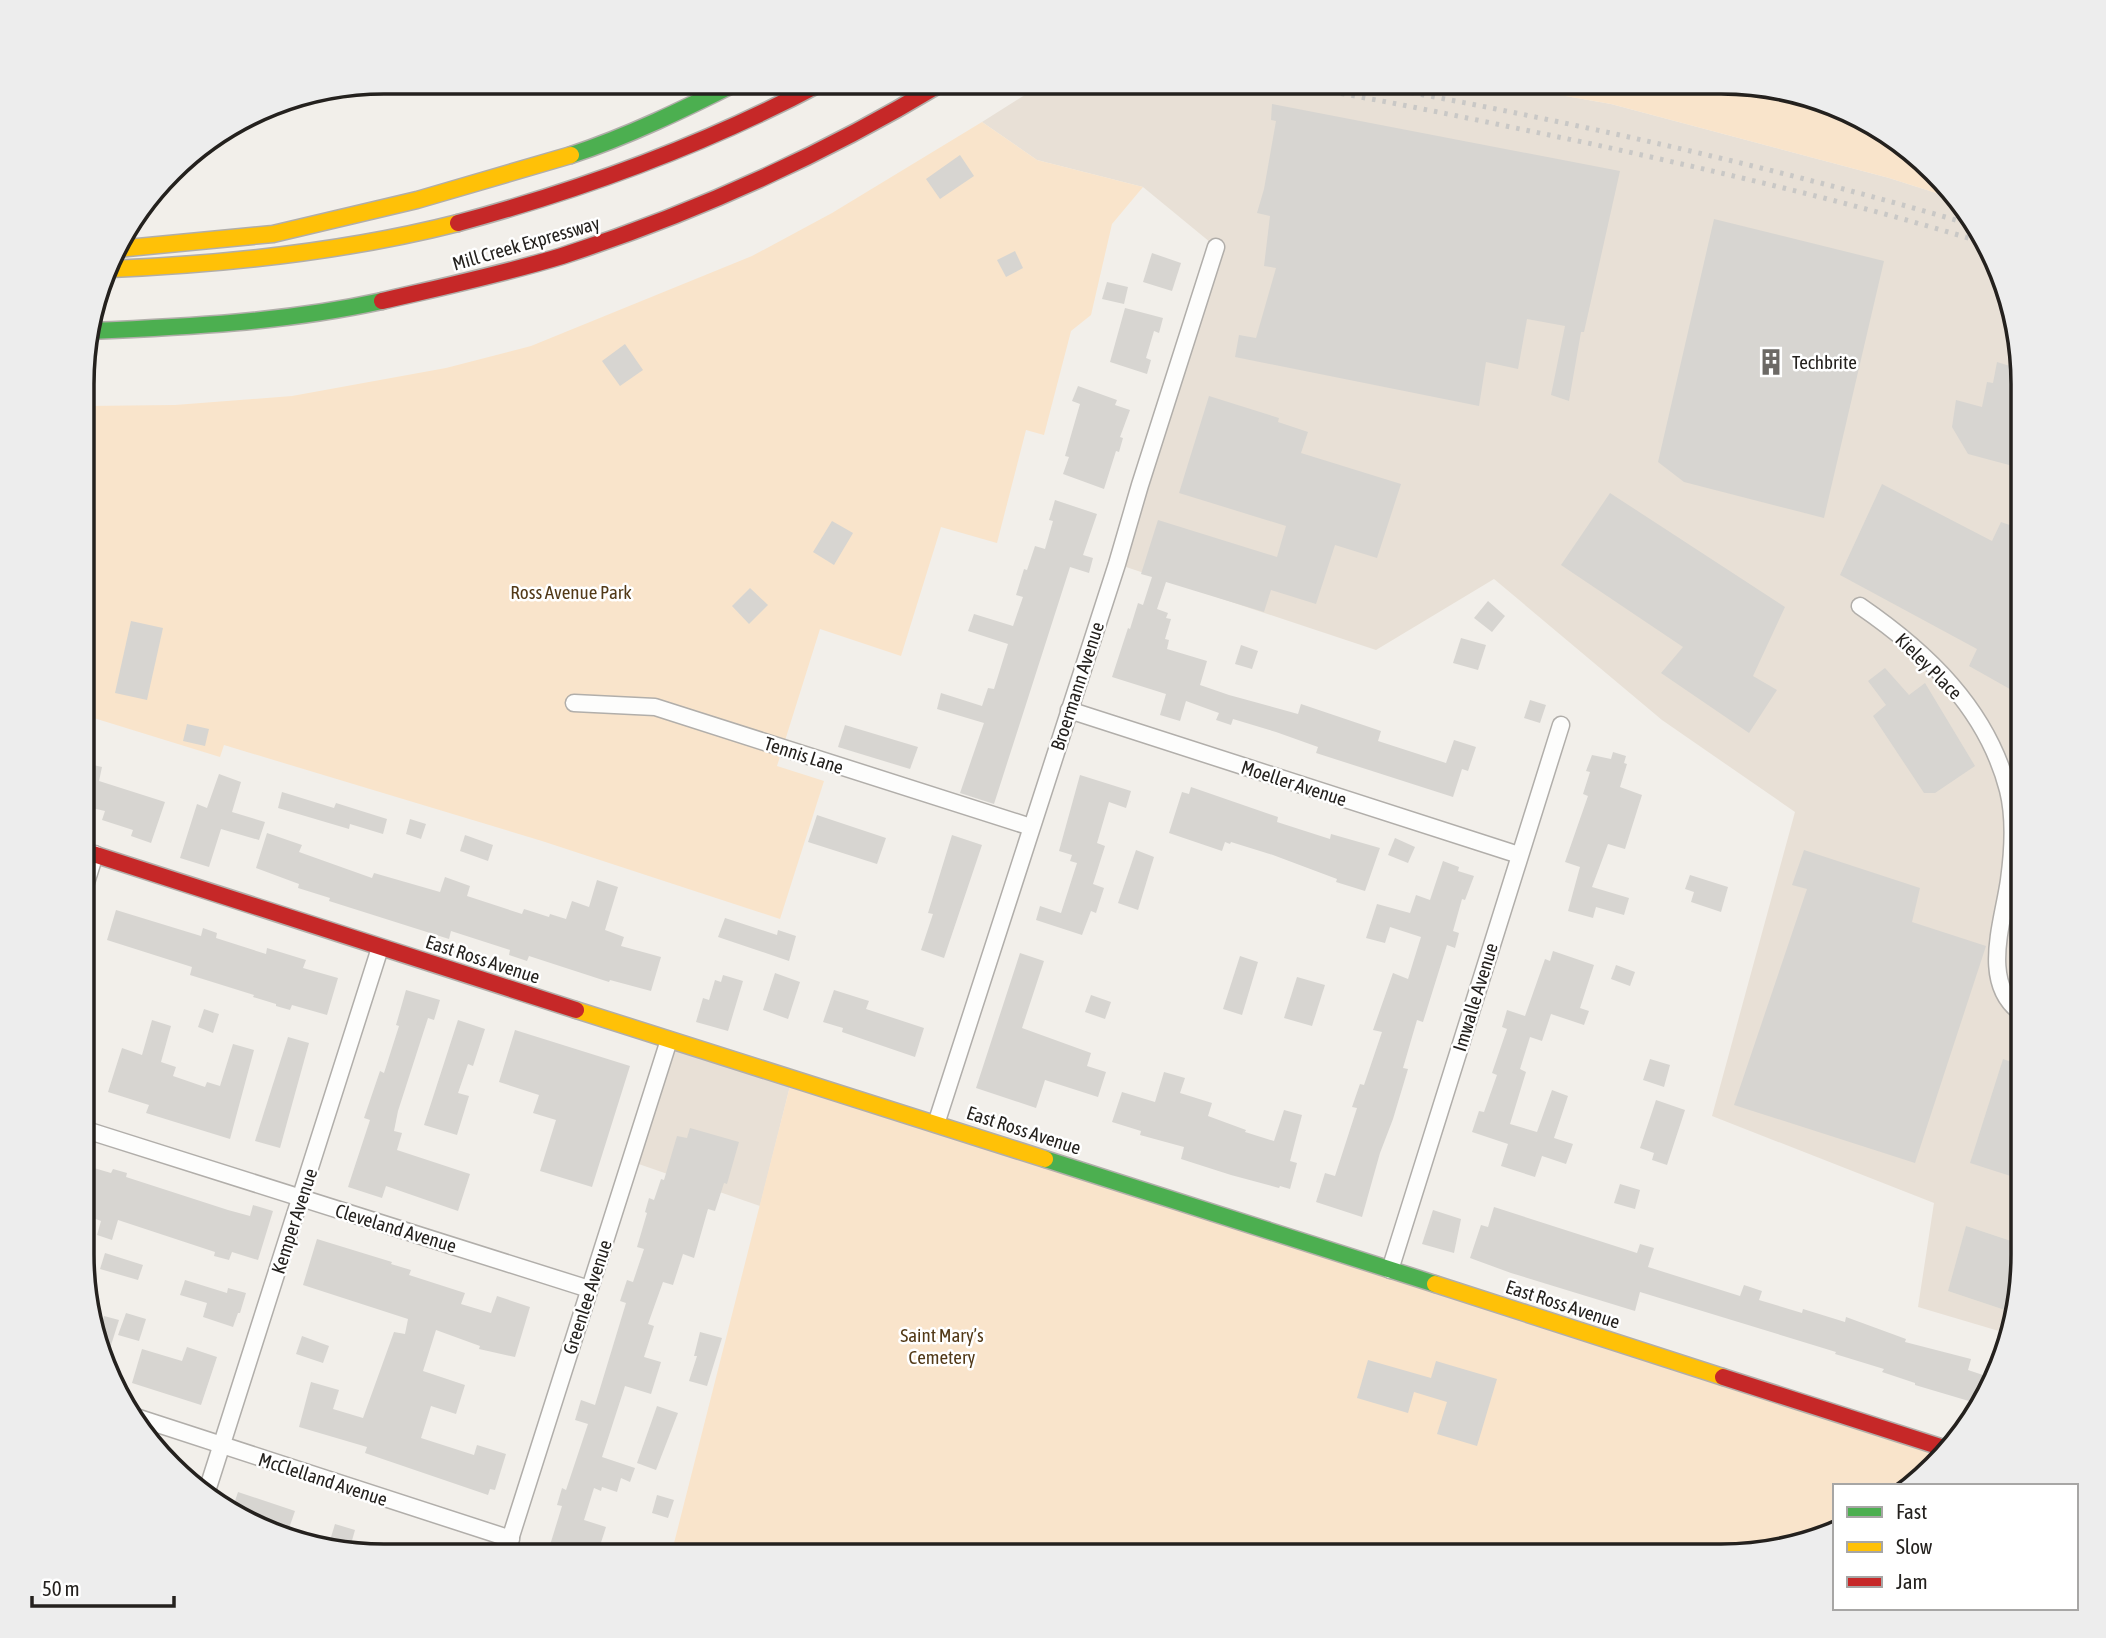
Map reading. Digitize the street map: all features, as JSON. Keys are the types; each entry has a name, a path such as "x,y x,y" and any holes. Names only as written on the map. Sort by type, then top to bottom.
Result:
{"main road":[{"path":"128,248 273,234 417,200 599,146 714,94"},
{"name":"Mill Creek Expressway","path":"119,269 174,267 317,251 404,236 474,219 642,164 735,127 800,94"},
{"name":"Mill Creek Expressway","path":"100,331 270,320 356,307 426,293 582,250 666,220 748,186 853,133 921,94"},
{"name":"East Ross Avenue","path":"94,854 380,948 1939,1446"}],"street":[{"name":"Broermann Avenue","path":"936,1124 1117,564 1216,247"},
{"name":"Kieley Place","path":"1860,606 1926,657 1954,686 1975,715 2004,775 2009,793 2011,834"},
{"name":"Tennis Lane","path":"574,703 655,708 1031,827"},
{"name":"Moeller Avenue","path":"1069,710 1519,855"},
{"name":"Imwalle Avenue","path":"1390,1270 1561,725"},
{"name":"Kieley Place","path":"2011,861 1997,966 2005,997 2011,1004"},
{"name":"Kemper Avenue","path":"209,1485 380,948"},
{"name":"Greenlee Avenue","path":"508,1544 669,1040"},
{"name":"Cleveland Avenue","path":"94,1132 589,1289"},
{"name":"McClelland Avenue","path":"147,1421 510,1539"}],"shaded area":[{"path":"1027,94 1554,94 1611,104 1889,178 1941,195 1973,239 1989,273 2002,309 2011,365 2011,1273 2001,1332 1918,1307 1934,1203 1712,1116 1795,812 1662,720 1494,579 1376,650 1117,564 1216,247 1143,187 1037,160 982,122"},
{"path":"669,1040 792,1078 760,1206 630,1161"}],"green space":[{"path":"1554,94 1722,94 1797,104 1850,124 1883,143 1913,166 1941,195 1889,178 1611,104"},
{"name":"Ross Avenue Park","path":"982,122 1037,160 1143,187 1112,224 1091,315 1071,331 1044,435 1026,430 997,543 941,527 901,656 820,629 777,766 824,781 780,919 542,841 224,745 220,757 94,718 94,406 175,405 292,396 446,368 531,346 752,256 832,213"},
{"name":"Saint Mary’s Cemetery","path":"792,1078 1936,1449 1898,1484 1833,1484 1833,1521 1797,1534 1741,1543 674,1544"}],"building":[{"path":"1272,104 1620,171 1584,332 1581,332 1569,401 1551,395 1565,326 1527,319 1518,369 1486,362 1479,406 1235,357 1239,335 1256,338 1276,268 1264,266 1270,216 1257,213 1276,121 1271,120"},
{"path":"960,155 974,176 940,199 926,179"},
{"name":"Techbrite","path":"1714,219 1884,261 1824,518 1684,482 1658,462"},
{"path":"1015,251 1023,268 1006,277 997,260"},
{"path":"1152,253 1181,263 1172,291 1143,282"},
{"path":"1107,282 1128,287 1124,304 1102,299"},
{"path":"1125,308 1163,318 1159,333 1154,331 1146,358 1151,360 1147,374 1110,362"},
{"path":"625,344 643,370 620,386 602,361"},
{"path":"1997,362 2011,366 2011,466 1968,454 1952,427 1956,400 1982,407 1987,382 1993,383"},
{"path":"1078,386 1117,400 1115,405 1130,410 1120,437 1123,438 1119,452 1116,451 1104,489 1063,474 1069,457 1065,456 1080,404 1072,401"},
{"path":"1209,396 1279,418 1278,422 1308,432 1301,453 1401,484 1377,558 1335,545 1316,604 1271,590 1264,612 1166,582 1157,609 1168,613 1166,618 1171,619 1165,639 1169,640 1167,649 1207,661 1200,685 1229,695 1298,714 1301,704 1381,731 1378,741 1446,763 1454,740 1476,747 1468,771 1462,769 1453,797 1316,753 1318,747 1276,732 1233,719 1231,725 1216,720 1219,713 1186,701 1180,721 1160,715 1166,694 1112,677 1138,603 1143,605 1152,577 1141,574 1158,520 1277,557 1286,526 1179,493"},
{"path":"1882,484 1992,541 2001,522 2011,525 2011,690 1969,666 1977,649 1840,575"},
{"path":"1610,493 1785,607 1753,676 1777,690 1749,733 1661,673 1683,647 1561,565"},
{"path":"1055,500 1097,514 1083,555 1093,558 1089,573 1070,567 994,804 960,793 984,723 937,709 941,693 982,706 988,688 994,689 1008,644 968,631 974,614 1013,626 1023,597 1016,595 1024,569 1027,570 1035,546 1045,549 1053,521 1049,520"},
{"path":"832,521 853,533 834,565 813,552"},
{"path":"750,588 768,605 749,624 732,606"},
{"path":"1488,601 1505,616 1492,632 1474,618"},
{"path":"131,621 163,628 147,700 115,693"},
{"path":"1461,638 1486,645 1478,670 1453,663"},
{"path":"1241,645 1258,651 1252,669 1235,664"},
{"path":"1885,668 1909,695 1925,683 1975,766 1935,793 1924,793 1873,716 1886,705 1868,681"},
{"path":"1530,700 1546,705 1540,723 1524,718"},
{"path":"187,724 209,729 205,746 183,741"},
{"path":"845,725 918,747 910,769 838,747"},
{"path":"1613,752 1626,756 1624,763 1627,764 1620,787 1642,795 1625,849 1608,844 1592,887 1629,898 1624,915 1596,907 1593,918 1568,911 1580,867 1565,862 1588,796 1583,794 1590,772 1586,771 1592,755 1611,759"},
{"path":"94,765 102,767 99,781 165,802 151,843 131,836 133,830 102,820 105,811 94,808"},
{"path":"219,774 241,782 232,812 265,822 259,840 221,829 209,867 180,858 197,804 207,808"},
{"path":"1080,775 1131,791 1126,808 1109,802 1097,843 1105,846 1093,884 1104,888 1096,913 1091,911 1082,935 1036,920 1040,906 1061,913 1077,863 1070,861 1072,855 1059,851"},
{"path":"1191,787 1278,817 1277,822 1330,839 1331,834 1380,848 1365,891 1336,882 1337,879 1273,855 1231,842 1225,842 1222,851 1169,833 1182,792 1189,794"},
{"path":"282,792 334,808 336,803 387,819 383,834 350,824 349,829 278,808"},
{"path":"817,815 886,838 877,864 808,842"},
{"path":"410,819 426,824 421,839 406,834"},
{"path":"267,833 302,845 299,852 372,878 374,873 440,892 445,877 470,886 467,896 522,914 524,909 566,919 572,901 589,907 597,880 618,887 605,930 624,937 621,946 661,957 651,991 610,980 609,982 529,956 527,961 509,955 510,950 451,931 449,939 329,901 330,898 298,888 299,884 256,868"},
{"path":"465,835 493,845 488,861 460,851"},
{"path":"952,835 982,845 944,958 921,950 933,914 928,913"},
{"path":"1395,838 1415,847 1408,863 1388,855"},
{"path":"1136,850 1154,857 1138,910 1118,903"},
{"path":"1804,850 1920,888 1912,922 1986,946 1915,1163 1734,1105 1807,889 1792,885"},
{"path":"1443,861 1459,867 1458,871 1474,876 1465,900 1462,899 1453,931 1459,933 1455,948 1447,945 1423,1022 1417,1020 1403,1068 1408,1069 1362,1217 1316,1202 1325,1173 1335,1176 1357,1108 1352,1107 1360,1084 1364,1085 1382,1032 1373,1030 1393,973 1408,979 1421,937 1390,927 1385,943 1366,938 1377,904 1410,913 1416,895 1430,900"},
{"path":"1690,875 1728,887 1721,912 1691,902 1694,892 1685,889"},
{"path":"116,910 201,936 203,928 217,933 216,938 266,954 267,948 306,960 303,968 338,978 327,1015 292,1005 290,1010 276,1006 253,997 254,995 190,975 192,967 107,940"},
{"path":"725,918 777,935 778,930 796,936 789,961 718,937"},
{"path":"1553,951 1594,965 1580,1008 1589,1011 1584,1025 1551,1014 1542,1041 1530,1037 1520,1069 1526,1072 1510,1124 1537,1132 1552,1090 1568,1096 1554,1138 1573,1144 1566,1164 1542,1156 1535,1177 1501,1166 1508,1144 1472,1132 1479,1111 1484,1112 1497,1075 1492,1073 1507,1029 1502,1027 1507,1010 1525,1016 1545,959 1550,961"},
{"path":"1020,953 1044,961 1022,1028 1091,1053 1087,1066 1106,1072 1098,1097 1045,1080 1036,1108 976,1088"},
{"path":"1240,956 1258,962 1242,1015 1223,1009"},
{"path":"1616,965 1635,972 1630,986 1611,979"},
{"path":"775,973 800,982 788,1019 763,1010"},
{"path":"723,975 743,981 728,1031 696,1022 703,998 709,1000 715,980 721,982"},
{"path":"1297,977 1325,985 1312,1026 1284,1018"},
{"path":"406,990 440,1000 434,1020 428,1018 398,1111 394,1131 402,1133 397,1150 470,1174 458,1211 386,1186 382,1198 348,1187 370,1120 364,1118 380,1071 384,1073 399,1026 396,1025"},
{"path":"834,990 869,1001 866,1009 924,1028 915,1057 842,1032 843,1028 823,1022"},
{"path":"1091,995 1111,1002 1105,1019 1085,1012"},
{"path":"204,1009 219,1014 213,1033 198,1027"},
{"path":"152,1020 171,1026 161,1062 176,1067 173,1076 205,1087 207,1082 220,1086 233,1044 254,1050 230,1139 146,1113 149,1105 108,1092 122,1048 142,1055"},
{"path":"458,1020 485,1029 473,1066 468,1064 458,1093 469,1096 457,1135 424,1125"},
{"path":"515,1030 630,1066 592,1187 540,1171 556,1120 533,1113 539,1095 499,1082"},
{"path":"288,1037 309,1043 280,1148 255,1141"},
{"path":"1650,1059 1670,1065 1664,1087 1643,1080"},
{"path":"2003,1059 2011,1062 2011,1176 1970,1163"},
{"path":"1164,1072 1185,1078 1180,1093 1212,1103 1208,1116 1246,1130 1245,1132 1274,1141 1284,1110 1302,1115 1290,1161 1297,1163 1290,1189 1231,1175 1181,1159 1184,1147 1140,1135 1141,1131 1112,1122 1122,1092 1155,1102"},
{"path":"1656,1100 1685,1110 1667,1165 1652,1160 1654,1153 1640,1148"},
{"path":"690,1128 739,1142 727,1184 724,1183 715,1211 708,1209 694,1258 683,1254 673,1285 663,1282 648,1324 654,1326 644,1357 661,1362 651,1394 625,1386 602,1457 635,1468 630,1482 621,1478 617,1492 602,1487 601,1491 594,1488 584,1520 606,1527 601,1544 550,1544 562,1506 557,1505 562,1488 566,1490 588,1424 575,1420 581,1400 595,1405 626,1303 620,1301 627,1280 633,1282 644,1249 637,1247 649,1198 654,1200 661,1179 664,1180 677,1136 687,1138"},
{"path":"94,1168 111,1173 113,1169 127,1173 126,1177 250,1216 253,1205 273,1211 258,1260 232,1252 229,1260 214,1256 215,1252 118,1220 112,1240 97,1235 101,1221 94,1218"},
{"path":"1620,1184 1640,1190 1635,1209 1614,1203"},
{"path":"1494,1207 1637,1253 1640,1244 1654,1248 1648,1267 1740,1296 1744,1285 1762,1291 1759,1300 1802,1313 1803,1309 1845,1322 1846,1317 1906,1339 1905,1342 1971,1359 1968,1370 1985,1376 1971,1402 1915,1385 1882,1372 1884,1369 1835,1354 1836,1352 1640,1292 1635,1311 1470,1258 1481,1225 1488,1227"},
{"path":"1433,1210 1461,1219 1454,1253 1422,1244"},
{"path":"1966,1226 2011,1241 2011,1273 2006,1310 1948,1291"},
{"path":"317,1239 392,1262 391,1264 411,1270 409,1275 465,1293 461,1304 491,1313 497,1296 530,1307 515,1357 479,1349 480,1346 436,1330 423,1371 465,1385 456,1414 431,1406 421,1438 474,1455 477,1445 506,1454 495,1490 490,1489 488,1495 365,1453 367,1447 299,1427 311,1382 339,1390 333,1409 363,1418 394,1332 405,1334 408,1319 303,1285"},
{"path":"105,1253 143,1265 138,1280 100,1269"},
{"path":"185,1280 227,1293 228,1288 246,1293 233,1327 203,1317 207,1303 180,1295"},
{"path":"126,1313 146,1319 139,1341 118,1335"},
{"path":"104,1316 119,1320 110,1348 104,1329"},
{"path":"700,1332 722,1338 707,1386 689,1381 697,1356 694,1356"},
{"path":"302,1336 329,1346 323,1363 296,1354"},
{"path":"187,1347 217,1357 201,1405 132,1383 142,1349 182,1361"},
{"path":"1368,1360 1431,1378 1436,1361 1497,1379 1477,1446 1437,1434 1447,1402 1414,1392 1408,1413 1357,1398"},
{"path":"657,1406 678,1413 656,1470 637,1463"},
{"path":"238,1492 295,1511 289,1527 235,1502"},
{"path":"657,1495 674,1500 668,1518 652,1513"},
{"path":"335,1524 355,1530 352,1542 331,1538"}],"railway":[{"path":"1342,94 1695,167 1842,203 1973,239"},
{"path":"1415,94 1668,146 1821,183 1962,222"}],"traffic: fast":[{"path":"571,155 635,131 714,94"},
{"path":"100,330 273,319 382,301"},
{"path":"1045,1159 1435,1284"}],"traffic: slow":[{"path":"128,248 273,234 417,200 571,155"},
{"path":"119,269 286,255 372,242 458,223"},
{"path":"576,1010 1045,1159"},
{"path":"1435,1284 1723,1377"}],"traffic: jam":[{"path":"458,223 552,195 644,163 735,125 799,94"},
{"path":"382,301 540,263 660,221 804,158 923,94"},
{"path":"94,854 576,1010"},
{"path":"1723,1377 1939,1446"}],"place":[{"name":"Techbrite","path":"1771,362"}]}
